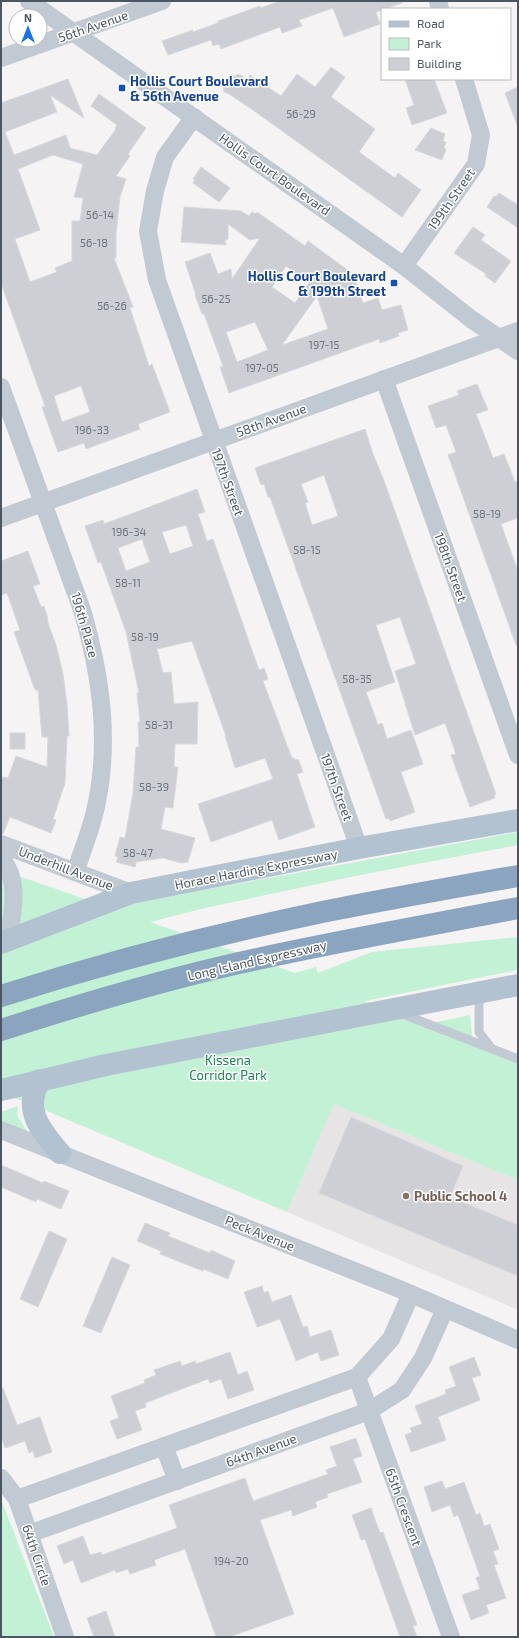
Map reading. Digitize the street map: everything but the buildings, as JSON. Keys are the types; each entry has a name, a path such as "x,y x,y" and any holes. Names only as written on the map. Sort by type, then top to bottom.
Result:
{"highway":[{"path":"1,996 118,961 233,932 315,914 518,876"},
{"name":"Long Island Expressway","path":"1,1030 126,992 238,963 518,908"}],"main road":[{"name":"Horace Harding Expressway","path":"5,941 131,893 360,848 518,820"},
{"path":"1,1090 106,1065 518,985"},
{"path":"40,1080 32,1098 33,1109 38,1127 60,1153"}],"street":[{"name":"Hollis Court Boulevard","path":"29,1 72,33 194,117 404,266 497,338 518,351"},
{"name":"56th Avenue","path":"1,58 113,20 162,1"},
{"name":"199th Street","path":"404,266 476,164 481,135 464,80"},
{"name":"197th Street","path":"194,117 165,157 155,191 148,231 157,280 360,848"},
{"name":"58th Avenue","path":"1,518 213,440 518,331"},
{"name":"198th Street","path":"384,379 518,755"},
{"name":"196th Place","path":"1,386 82,610 92,643 103,716 104,750 95,812 75,872"},
{"name":"Underhill Avenue","path":"1,844 131,893"},
{"name":"Underhill Avenue","path":"1,858 7,867 14,888 5,941"},
{"name":"Peck Avenue","path":"1,1130 411,1294 518,1340"},
{"path":"17,1499 357,1377 391,1338 411,1294"},
{"name":"64th Avenue","path":"29,1534 369,1411 402,1390 423,1358 445,1309"},
{"name":"65th Crescent","path":"357,1377 451,1637"},
{"path":"164,1446 177,1481"},
{"name":"64th Circle","path":"1,1478 17,1499 65,1637"}],"lane":[{"path":"480,993 479,1032 493,1050"},
{"path":"391,1010 518,1059"}],"shaded area":[{"name":"Public School 4","path":"334,1104 518,1180 518,1310 287,1212"}],"green space":[{"name":"Kissena Corridor Park","path":"518,832 518,845 360,875 205,908 150,922 295,973 316,967 318,973 372,952 518,937 518,970 365,1001 518,1064 518,1180 334,1104 287,1212 23,1101 1,1094 1,870 114,909 128,904"},
{"path":"470,1015 472,1036 468,1037 432,1023"},
{"path":"18,1106 17,1115 28,1133 1,1120 1,1112"},
{"path":"1,1499 54,1637 1,1637"}],"place":[{"name":"Hollis Court Boulevard & 56th Avenue","path":"122,88"},
{"name":"Hollis Court Boulevard & 199th Street","path":"394,283"},
{"name":"Public School 4","path":"406,1196"}]}
